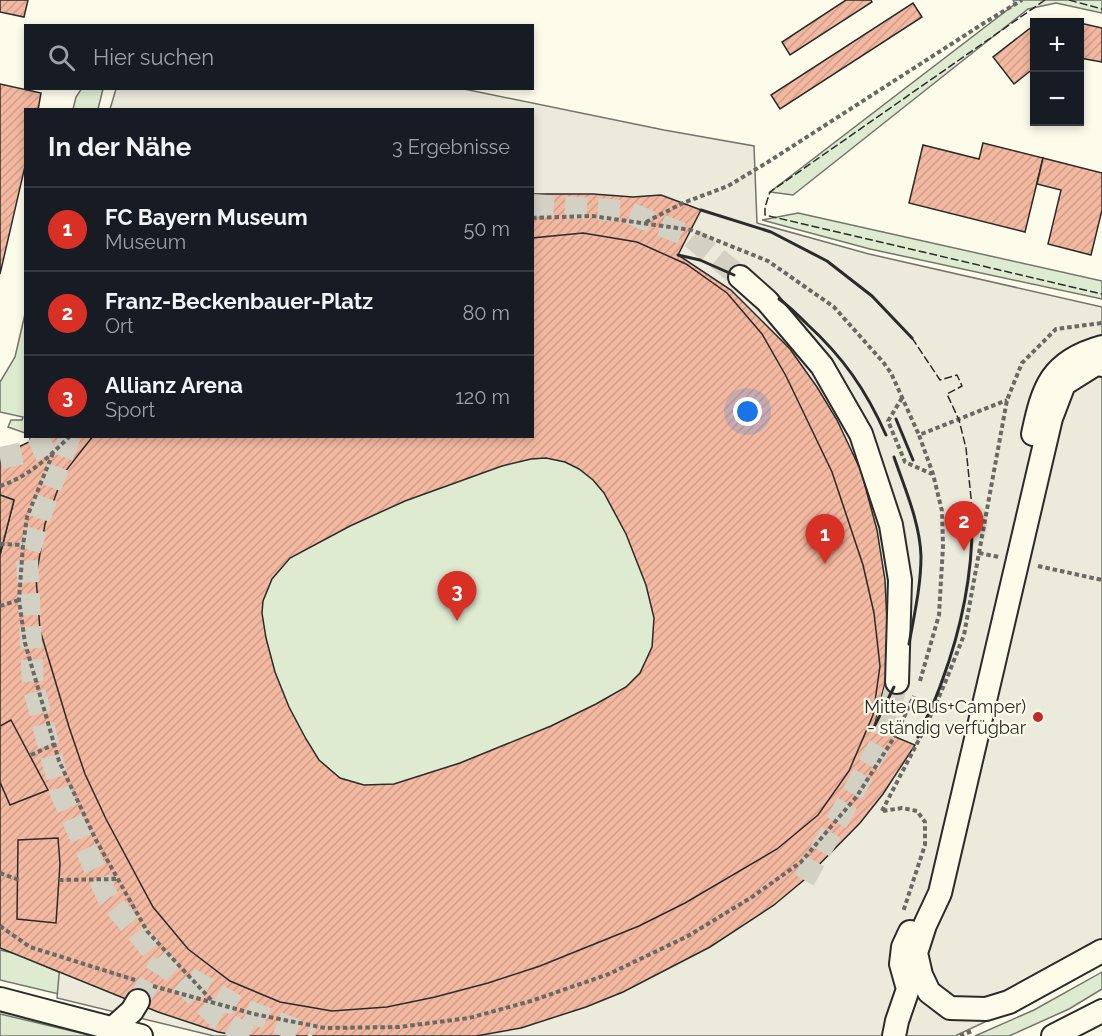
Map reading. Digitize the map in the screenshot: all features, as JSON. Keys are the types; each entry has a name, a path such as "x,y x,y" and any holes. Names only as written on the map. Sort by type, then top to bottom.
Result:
{"street":[{"path":"740,277 767,301 822,366 861,434 891,525 900,580 897,682"},
{"path":"894,1036 908,989 901,964 903,947 926,896 1006,559 1040,399 1058,369 1083,352 1102,347"},
{"path":"1102,365 1096,364 1064,384 1050,418 940,893 925,925 916,953 921,975 929,992 968,1022 986,1009 1009,1002 1102,951"},
{"path":"112,1029 132,1011 142,989"},
{"path":"0,999 141,1036"},
{"path":"1053,1036 1102,1011"}],"path":[{"path":"645,222 683,203 728,186 1022,0"},
{"path":"0,926 30,947 142,989 325,1028 399,1026 469,1018 531,1001 609,974 688,936 752,897 801,862 856,796 895,736 918,688 939,615 943,546 942,511 933,474 919,435 883,362 834,307 768,261 691,230 592,216 534,218"},
{"path":"900,923 925,845 925,822 917,811 902,808 882,811 925,728 964,635 1007,400 1022,363 1056,329 1102,323"},
{"path":"902,398 888,421 905,462 933,474"},
{"path":"919,435 1007,400"},
{"path":"0,486 13,482 53,453 68,438"},
{"path":"890,445 897,442"},
{"path":"53,453 27,517 19,600 25,643 54,744 59,761 96,840 147,931 214,1004"},
{"path":"0,544 23,545"},
{"path":"0,606 19,600"},
{"path":"31,755 54,744"},
{"path":"0,873 19,880"},
{"path":"59,880 118,879"}],"green space":[{"path":"1013,0 1102,0 1102,13 1056,3 1028,9 793,195 770,192 1015,4"},
{"path":"81,90 103,90 98,108 73,108"},
{"path":"798,213 1102,281 1102,299 870,249 762,220"},
{"path":"24,318 24,433 8,427 11,420 22,420 23,417 0,412 0,382 15,357"},
{"path":"786,376 488,983 64,473 507,438 534,438 534,436"},
{"path":"0,950 17,954 128,1002 109,1006 0,980"},
{"path":"1102,972 1102,989 1069,1009 1009,1036 975,1036 1034,1010"},
{"path":"0,1014 93,1036 0,1036"}],"shaded area":[{"path":"116,90 469,90 754,146 757,223 869,254 1102,307 1102,963 1072,981 955,1036 214,1036 57,998 67,884 26,487 30,438 141,438 115,761 749,830 534,270 534,108 110,108"}],"building":[{"path":"0,0 28,0 24,17 0,12"},
{"path":"846,0 871,0 872,2 790,55 782,42"},
{"path":"913,3 922,17 780,109 771,95"},
{"path":"1084,24 1102,28 1102,62 1084,59"},
{"path":"1029,29 1030,71 1014,84 993,57"},
{"path":"0,84 41,93 38,108 24,108 24,171 0,274"},
{"path":"983,143 1043,158 1025,232 909,203 923,145 979,159"},
{"path":"1043,158 1102,173 1102,210 1091,255 1048,244 1061,190 1037,184"},
{"path":"534,194 633,197 661,195 701,210 678,255 731,290 790,349 837,420 861,471 877,530 885,580 889,666 874,728 915,745 883,794 860,823 804,880 774,905 710,947 623,992 586,1007 521,1028 476,1036 239,1036 218,1032 158,1012 0,948 0,555 14,500 0,495 0,456 37,438 138,438 126,448 98,486 77,532 71,580 73,628 115,761 155,844 179,884 210,923 246,953 293,973 341,981 392,976 486,954 579,920 668,877 709,856 749,830 789,799 820,759 842,707 847,662 842,613 818,527 783,440 737,356 705,317 669,291 623,272 574,263 534,267"},
{"path":"583,233 637,242 686,264 727,293 762,334 786,376 832,472 863,565 874,613 880,666 873,715 849,771 818,815 777,849 685,903 639,926 540,966 435,997 387,1007 332,1011 280,1002 230,981 188,949 153,907 85,774 40,630 36,577 45,524 64,473 91,438 534,438 534,238","holes":["546,458 565,462 579,469 604,493 626,534 646,585 654,618 652,647 640,673 626,687 596,704 551,726 460,763 394,784 364,785 340,778 319,760 306,739 289,707 275,672 262,613 263,601 272,579 290,558 350,526 405,501 502,466"]},
{"path":"0,495 14,500 0,555"},
{"path":"11,720 48,790 10,805 0,782 0,726"},
{"path":"58,838 60,864 56,923 17,919 18,840"}],"tunnel":[{"path":"534,205 624,211 691,237 740,277"},
{"path":"0,458 29,452 61,438"},
{"path":"69,438 27,558 33,685 61,793 108,898 162,962 219,1019 249,1036"},
{"path":"804,880 882,741 897,682"},
{"path":"138,1001 162,962"},
{"path":"189,978 242,1009 312,1036"}],"fence":[{"path":"1045,0 770,192 765,215 1102,294"},
{"path":"1069,0 1102,9"},
{"path":"912,338 940,380 957,375 962,386 947,394 959,420 966,448 972,508"}],"wall":[{"path":"701,210 771,232 827,261 872,296 912,338"},
{"path":"678,255 700,260 734,275"},
{"path":"779,299 820,336 843,362 862,389 886,435"},
{"path":"896,419 913,460"},
{"path":"894,457 915,519 921,556 919,590 909,644"},
{"path":"918,737 940,688 961,618 969,574 972,508"},
{"path":"874,727 894,687"}],"place":[{"name":"Franz-Beckenbauer-Platz","path":"964,551"},
{"name":"FC Bayern Museum","path":"825,564"},
{"name":"Allianz Arena","path":"457,621"},
{"name":"Mitte (Bus+Camper) - ständig verfügbar","path":"1038,717"}]}
